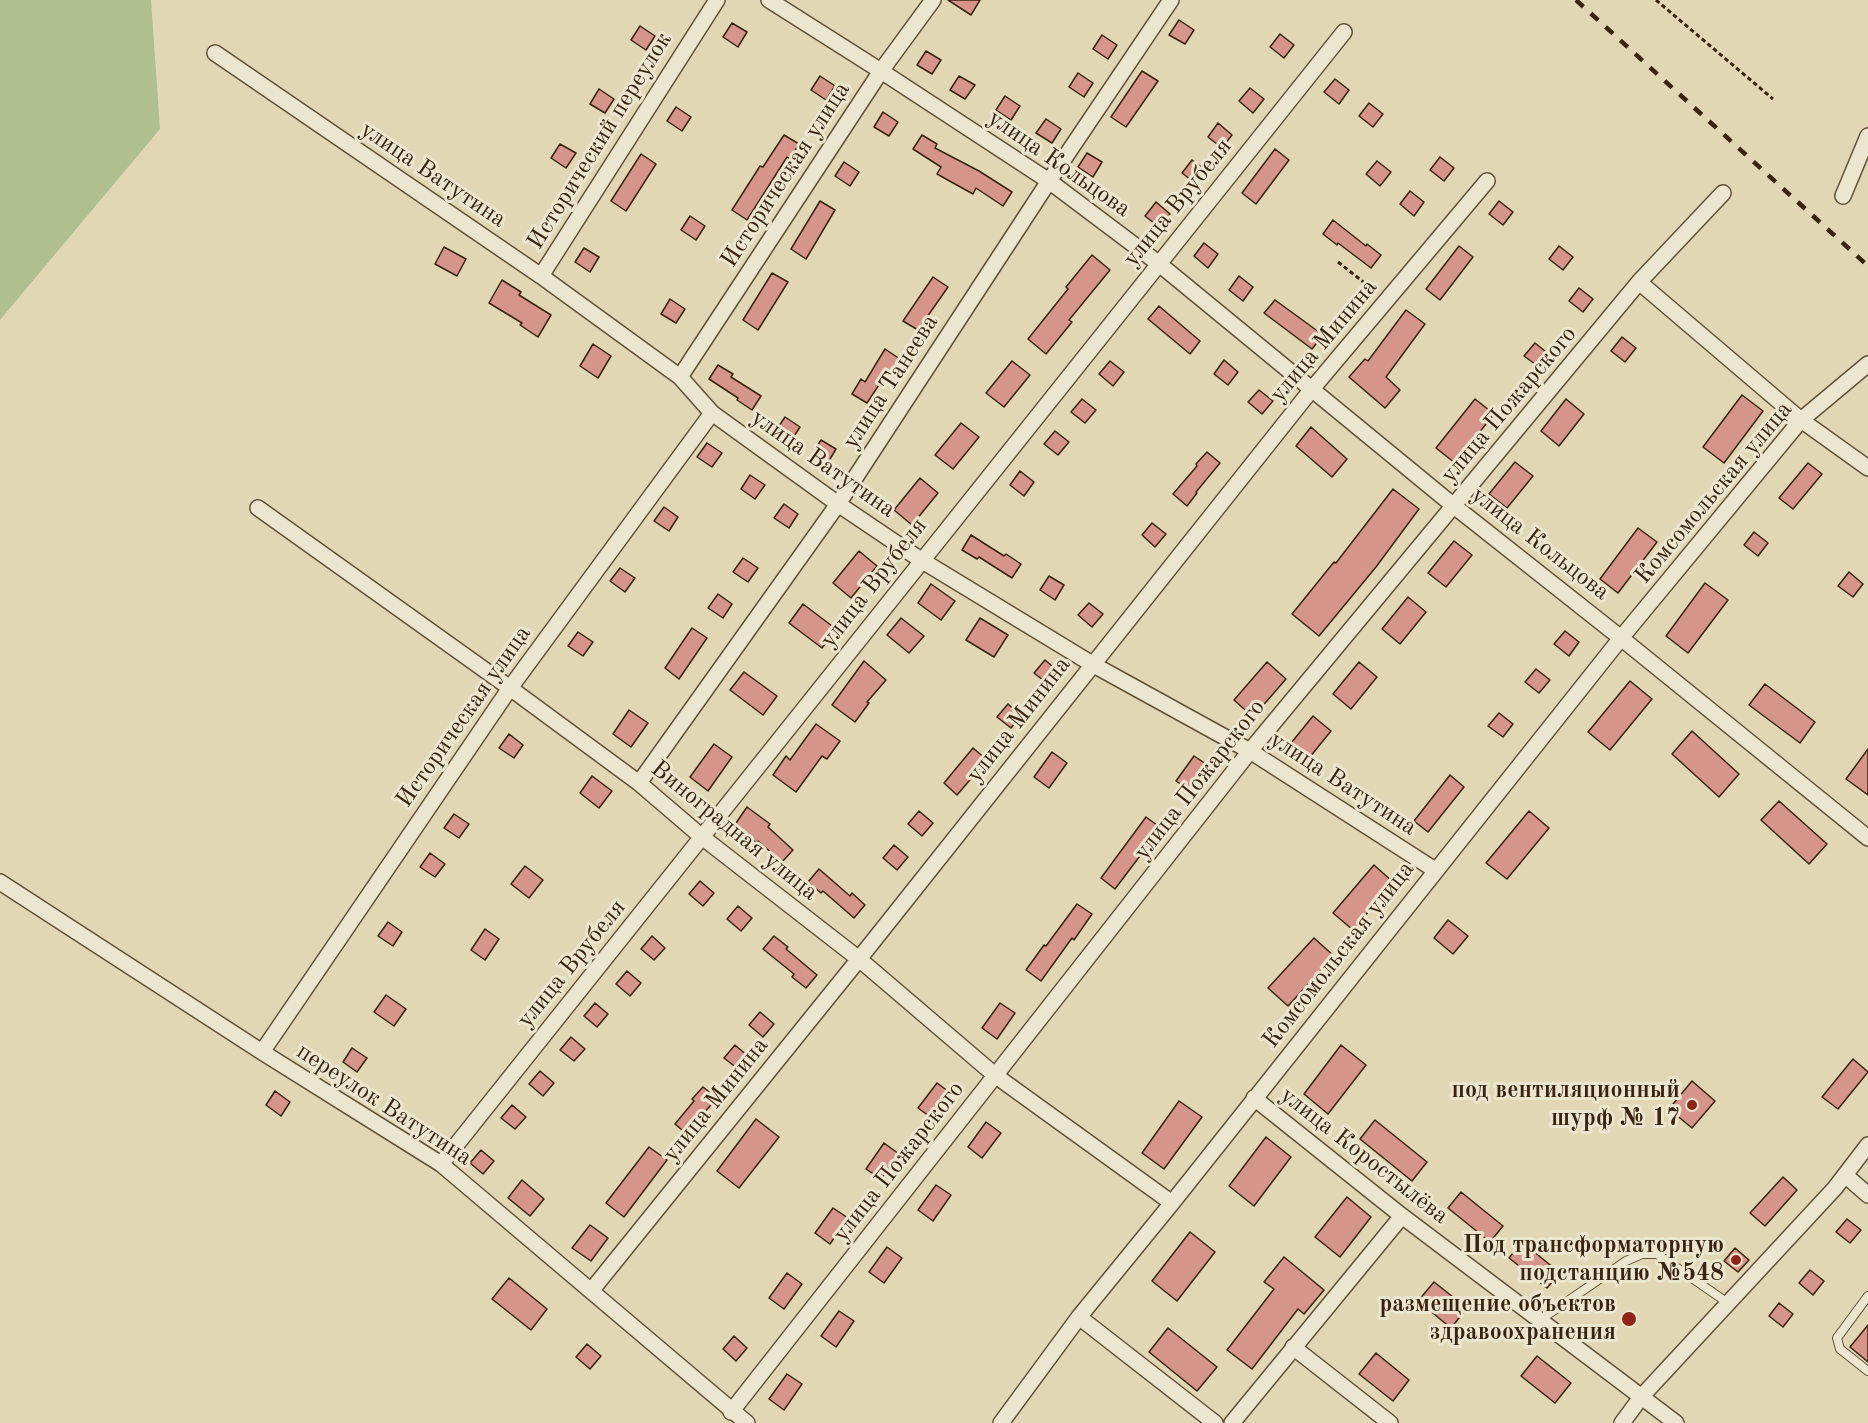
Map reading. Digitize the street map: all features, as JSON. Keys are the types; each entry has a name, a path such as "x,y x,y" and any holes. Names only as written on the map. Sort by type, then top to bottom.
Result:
{"street":[{"name":"Исторический переулок","path":"541,276 717,0"},
{"name":"улица Кольцова","path":"769,0 1049,181 1158,263 1454,506 1868,838"},
{"name":"Историческая улица","path":"680,377 881,71 933,0"},
{"name":"улица Танеева","path":"639,783 838,504 1049,181 1171,0"},
{"name":"улица Врубеля","path":"441,1164 1344,32"},
{"name":"улица Ватутина","path":"215,53 541,276 680,377 712,413 838,504 921,560 1092,664 1250,751 1435,870"},
{"path":"1843,196 1868,136"},
{"name":"улица Минина","path":"591,1291 1312,389 1487,181"},
{"name":"улица Пожарского","path":"731,1412 1250,751 1639,282 1723,193"},
{"path":"1639,282 1801,420 1868,468"},
{"name":"Комсомольская улица","path":"1001,1423 1079,1317 1621,638 1801,420 1868,364"},
{"name":"Историческая улица","path":"262,1052 510,688 712,413"},
{"name":"Виноградная улица","path":"258,508 639,783 702,837 858,959 996,1076 1172,1203"},
{"name":"переулок Ватутина","path":"0,882 262,1052 441,1164 731,1412 747,1423"},
{"name":"улица Коростылёва","path":"1254,1098 1402,1215 1676,1423"},
{"path":"1622,1423 1642,1396 1845,1175 1868,1145"},
{"path":"1845,1175 1868,1195"},
{"path":"1232,1423 1402,1215"},
{"path":"1079,1317 1215,1423"},
{"path":"1293,1347 1390,1423"}],"lane":[{"path":"1540,1320 1626,1261 1642,1254 1657,1254 1663,1257 1728,1303"},
{"path":"1868,1296 1837,1338 1840,1349 1868,1371"}],"path":[{"path":"1656,0 1773,99"},
{"path":"1338,262 1387,300"}],"green space":[{"path":"0,0 151,0 160,129 0,320"}],"building":[{"path":"948,0 980,0 971,15"},
{"path":"1179,20 1194,30 1185,44 1169,35"},
{"path":"732,23 747,32 738,47 723,37"},
{"path":"640,26 655,36 646,50 631,40"},
{"path":"1280,34 1294,45 1284,58 1270,47"},
{"path":"1102,35 1117,45 1108,59 1093,49"},
{"path":"926,51 941,60 932,74 917,65"},
{"path":"1142,71 1158,81 1126,127 1111,117"},
{"path":"1078,73 1093,83 1084,97 1069,87"},
{"path":"820,76 835,86 826,100 811,90"},
{"path":"959,76 975,85 965,99 950,90"},
{"path":"1335,79 1349,90 1339,104 1324,92"},
{"path":"1250,88 1264,99 1253,113 1239,101"},
{"path":"599,89 614,99 605,113 590,104"},
{"path":"1005,96 1020,106 1011,120 996,110"},
{"path":"1369,103 1383,114 1373,127 1359,116"},
{"path":"676,107 691,117 682,131 667,121"},
{"path":"883,112 898,122 889,136 874,127"},
{"path":"1046,119 1061,129 1052,143 1036,133"},
{"path":"1218,123 1232,135 1222,148 1208,137"},
{"path":"784,135 799,144 790,159 787,157 747,220 732,210 760,166 763,167"},
{"path":"922,135 937,144 935,148 979,171 1012,192 1003,206 976,188 973,194 937,174 941,167 913,149"},
{"path":"560,144 576,153 566,168 551,158"},
{"path":"1275,149 1289,160 1256,204 1242,193"},
{"path":"1087,153 1102,162 1093,177 1078,167"},
{"path":"641,154 656,164 626,211 611,201"},
{"path":"1440,157 1454,168 1444,181 1430,170"},
{"path":"1192,160 1207,171 1196,184 1182,173"},
{"path":"1377,161 1391,172 1380,186 1366,174"},
{"path":"844,162 859,172 850,186 835,176"},
{"path":"1410,191 1424,202 1414,216 1400,204"},
{"path":"820,201 835,210 806,259 791,249"},
{"path":"1499,201 1513,212 1503,225 1489,214"},
{"path":"1156,202 1170,214 1159,227 1145,216"},
{"path":"690,216 705,226 696,240 681,230"},
{"path":"1333,220 1381,255 1371,268 1323,234"},
{"path":"1204,243 1218,254 1208,268 1194,256"},
{"path":"1459,246 1473,257 1440,300 1426,289"},
{"path":"1559,246 1573,257 1563,270 1549,259"},
{"path":"444,247 466,259 457,276 435,264"},
{"path":"584,248 599,257 590,272 575,262"},
{"path":"1092,255 1110,270 1069,320 1072,322 1046,354 1028,339"},
{"path":"772,273 788,282 758,330 743,320"},
{"path":"1239,276 1253,287 1243,301 1229,290"},
{"path":"933,277 948,287 918,330 903,321"},
{"path":"502,280 521,292 519,295 551,315 538,337 520,325 522,323 489,303"},
{"path":"1579,288 1593,299 1583,312 1569,301"},
{"path":"670,299 685,309 676,323 661,314"},
{"path":"1275,300 1323,335 1312,349 1264,313"},
{"path":"1159,306 1200,341 1190,354 1148,319"},
{"path":"1406,310 1425,324 1386,377 1400,390 1385,408 1349,377 1365,359 1368,361"},
{"path":"1622,337 1636,348 1625,362 1611,351"},
{"path":"1535,343 1545,351 1535,364 1524,356"},
{"path":"593,344 611,356 598,378 580,366"},
{"path":"885,349 900,359 891,373 888,371 867,403 852,394 861,379 865,382"},
{"path":"1224,360 1238,372 1228,385 1214,374"},
{"path":"1012,361 1030,375 1004,407 986,393"},
{"path":"1110,361 1124,372 1113,386 1099,374"},
{"path":"718,365 733,374 731,377 761,396 752,410 709,379"},
{"path":"1259,390 1273,401 1262,414 1248,402"},
{"path":"1742,395 1763,411 1724,463 1703,447"},
{"path":"1082,399 1096,410 1085,423 1071,412"},
{"path":"1475,399 1494,414 1455,463 1436,448"},
{"path":"1566,399 1584,414 1559,446 1541,431"},
{"path":"785,417 800,427 791,441 775,432"},
{"path":"961,423 979,437 953,469 935,455"},
{"path":"1311,427 1347,459 1332,477 1296,446"},
{"path":"1055,431 1069,442 1058,455 1044,444"},
{"path":"821,440 836,449 827,464 812,454"},
{"path":"707,443 722,453 712,467 697,457"},
{"path":"1207,452 1220,463 1187,506 1173,494"},
{"path":"1515,462 1533,476 1507,508 1489,494"},
{"path":"1808,463 1822,474 1793,509 1779,498"},
{"path":"1020,471 1034,482 1024,496 1010,485"},
{"path":"750,475 765,485 755,499 741,489"},
{"path":"920,478 938,493 912,525 894,510"},
{"path":"1393,489 1419,509 1376,567 1319,636 1292,614 1334,562 1336,563"},
{"path":"784,504 798,514 789,528 774,518"},
{"path":"664,507 678,517 669,531 654,521"},
{"path":"1152,523 1166,534 1155,547 1142,535"},
{"path":"1638,528 1657,542 1618,593 1600,579"},
{"path":"1754,532 1768,543 1758,556 1744,545"},
{"path":"971,535 1021,564 1012,578 979,557 977,559 962,550"},
{"path":"1454,541 1472,555 1446,587 1428,573"},
{"path":"859,551 877,566 851,598 833,583"},
{"path":"743,558 758,568 748,582 733,572"},
{"path":"620,568 635,578 625,592 610,581"},
{"path":"1849,572 1863,584 1853,597 1838,586"},
{"path":"1049,576 1064,585 1055,600 1040,590"},
{"path":"1705,583 1728,600 1688,653 1666,636"},
{"path":"931,584 955,601 941,620 918,603"},
{"path":"718,594 732,604 723,618 708,608"},
{"path":"1408,597 1426,612 1400,644 1382,629"},
{"path":"1089,603 1103,614 1092,627 1078,615"},
{"path":"803,604 836,629 822,648 789,623"},
{"path":"901,618 924,636 909,653 887,635"},
{"path":"980,618 1008,635 994,657 966,640"},
{"path":"692,628 707,638 679,679 665,668"},
{"path":"1565,631 1579,642 1569,656 1554,644"},
{"path":"578,632 593,642 583,656 568,646"},
{"path":"1045,660 1059,672 1048,684 1034,673"},
{"path":"864,661 886,680 867,702 869,703 855,722 832,705"},
{"path":"1267,662 1286,679 1253,717 1234,700"},
{"path":"1359,662 1377,677 1351,709 1333,694"},
{"path":"1536,669 1550,680 1539,693 1525,682"},
{"path":"744,672 777,696 763,715 730,690"},
{"path":"1630,681 1652,699 1610,750 1588,732"},
{"path":"1765,684 1815,722 1800,743 1749,705"},
{"path":"1008,704 1021,716 1011,728 997,717"},
{"path":"629,710 648,723 631,747 613,734"},
{"path":"1499,713 1513,724 1503,737 1488,726"},
{"path":"1313,716 1331,731 1305,763 1287,748"},
{"path":"816,724 840,741 827,759 822,756 796,792 773,775 786,756 790,760"},
{"path":"1692,731 1739,774 1719,797 1672,754"},
{"path":"509,734 523,745 514,758 499,748"},
{"path":"714,744 732,757 708,791 690,777"},
{"path":"973,748 987,760 957,795 944,783"},
{"path":"1868,749 1868,795 1846,779"},
{"path":"1052,752 1067,763 1049,788 1034,777"},
{"path":"1194,756 1209,766 1191,791 1176,781"},
{"path":"1450,775 1464,787 1428,832 1414,821"},
{"path":"592,776 612,791 599,808 580,793"},
{"path":"1779,801 1827,844 1809,864 1761,820"},
{"path":"747,807 770,824 768,827 793,850 782,862 758,841 757,843 734,826"},
{"path":"919,811 933,823 922,836 908,824"},
{"path":"1529,811 1549,828 1507,879 1486,863"},
{"path":"454,814 469,824 459,838 444,828"},
{"path":"1146,817 1161,828 1115,889 1101,878"},
{"path":"894,845 908,857 897,870 883,858"},
{"path":"430,853 445,864 435,877 420,867"},
{"path":"1374,865 1393,882 1353,930 1333,913"},
{"path":"525,866 543,880 529,898 511,884"},
{"path":"819,869 850,896 852,893 865,905 854,918 823,891 821,893 808,882"},
{"path":"700,881 714,893 703,906 689,894"},
{"path":"1077,904 1092,914 1041,981 1026,970"},
{"path":"738,906 752,918 741,931 727,919"},
{"path":"1448,920 1468,936 1453,954 1434,938"},
{"path":"388,922 402,932 393,946 378,936"},
{"path":"485,929 499,939 485,960 471,950"},
{"path":"652,936 665,948 654,960 641,949"},
{"path":"774,936 817,975 806,988 792,977 794,974 763,949"},
{"path":"1314,938 1334,956 1288,1006 1268,988"},
{"path":"627,971 641,983 630,996 616,984"},
{"path":"386,995 406,1009 394,1026 374,1012"},
{"path":"595,1003 608,1014 597,1027 584,1016"},
{"path":"1000,1003 1015,1013 997,1039 982,1028"},
{"path":"760,1012 774,1024 763,1037 749,1025"},
{"path":"571,1037 585,1049 574,1061 560,1050"},
{"path":"735,1045 749,1057 738,1069 724,1058"},
{"path":"1341,1045 1366,1065 1328,1114 1304,1094"},
{"path":"352,1048 367,1058 357,1072 343,1062"},
{"path":"1853,1059 1868,1072 1838,1109 1822,1097"},
{"path":"540,1071 554,1083 543,1096 529,1084"},
{"name":"под вентиляционный шурф № 17","path":"1692,1081 1715,1101 1692,1128 1669,1109"},
{"path":"937,1083 952,1094 933,1119 918,1108"},
{"path":"703,1087 717,1098 697,1121 699,1123 689,1136 675,1124"},
{"path":"275,1091 290,1102 281,1116 266,1105"},
{"path":"1179,1101 1202,1117 1164,1169 1142,1153"},
{"path":"512,1105 526,1117 515,1129 501,1118"},
{"path":"756,1119 779,1137 739,1188 717,1171"},
{"path":"1375,1120 1427,1162 1412,1181 1360,1139"},
{"path":"986,1122 1001,1133 982,1158 968,1147"},
{"path":"1266,1137 1291,1157 1254,1206 1229,1186"},
{"path":"884,1143 899,1154 881,1179 866,1169"},
{"path":"649,1147 667,1160 624,1217 606,1203"},
{"path":"481,1150 494,1161 483,1174 470,1163"},
{"path":"1783,1177 1797,1190 1765,1226 1750,1213"},
{"path":"522,1180 544,1199 530,1216 508,1198"},
{"path":"936,1185 951,1195 933,1221 918,1210"},
{"path":"1461,1192 1503,1226 1490,1242 1448,1208"},
{"path":"1347,1197 1371,1217 1340,1257 1315,1237"},
{"path":"833,1208 848,1218 830,1244 815,1233"},
{"path":"1847,1219 1861,1230 1850,1243 1836,1232"},
{"path":"590,1225 608,1238 591,1261 572,1248"},
{"path":"1190,1232 1215,1252 1177,1301 1152,1281"},
{"path":"1522,1242 1560,1273 1547,1288 1509,1258"},
{"path":"887,1247 902,1258 884,1283 869,1272"},
{"name":"Под трансформаторную подстанцию №548","path":"1735,1248 1749,1260 1738,1272 1724,1261"},
{"path":"1284,1257 1324,1290 1304,1314 1298,1309 1252,1369 1227,1350 1274,1289 1264,1282"},
{"path":"1810,1270 1824,1281 1813,1295 1799,1283"},
{"path":"787,1273 802,1284 784,1309 769,1298"},
{"path":"509,1278 547,1309 531,1330 492,1299"},
{"path":"1434,1282 1467,1308 1451,1328 1418,1301"},
{"path":"1779,1303 1793,1314 1783,1327 1769,1316"},
{"path":"839,1311 854,1321 836,1347 821,1336"},
{"path":"1868,1325 1868,1362 1850,1347"},
{"path":"1168,1328 1217,1367 1197,1391 1149,1352"},
{"path":"734,1336 747,1348 736,1361 723,1349"},
{"path":"587,1344 601,1356 590,1369 576,1357"},
{"path":"1376,1353 1409,1380 1393,1401 1359,1374"},
{"path":"1537,1356 1571,1383 1555,1403 1521,1376"},
{"path":"787,1374 802,1384 784,1410 769,1399"}],"railway":[{"path":"1576,0 1868,266"}],"place":[{"name":"под вентиляционный шурф № 17","path":"1692,1105"},
{"name":"Под трансформаторную подстанцию №548","path":"1736,1260"},
{"name":"размещение объектов здравоохранения","path":"1629,1319"}]}
